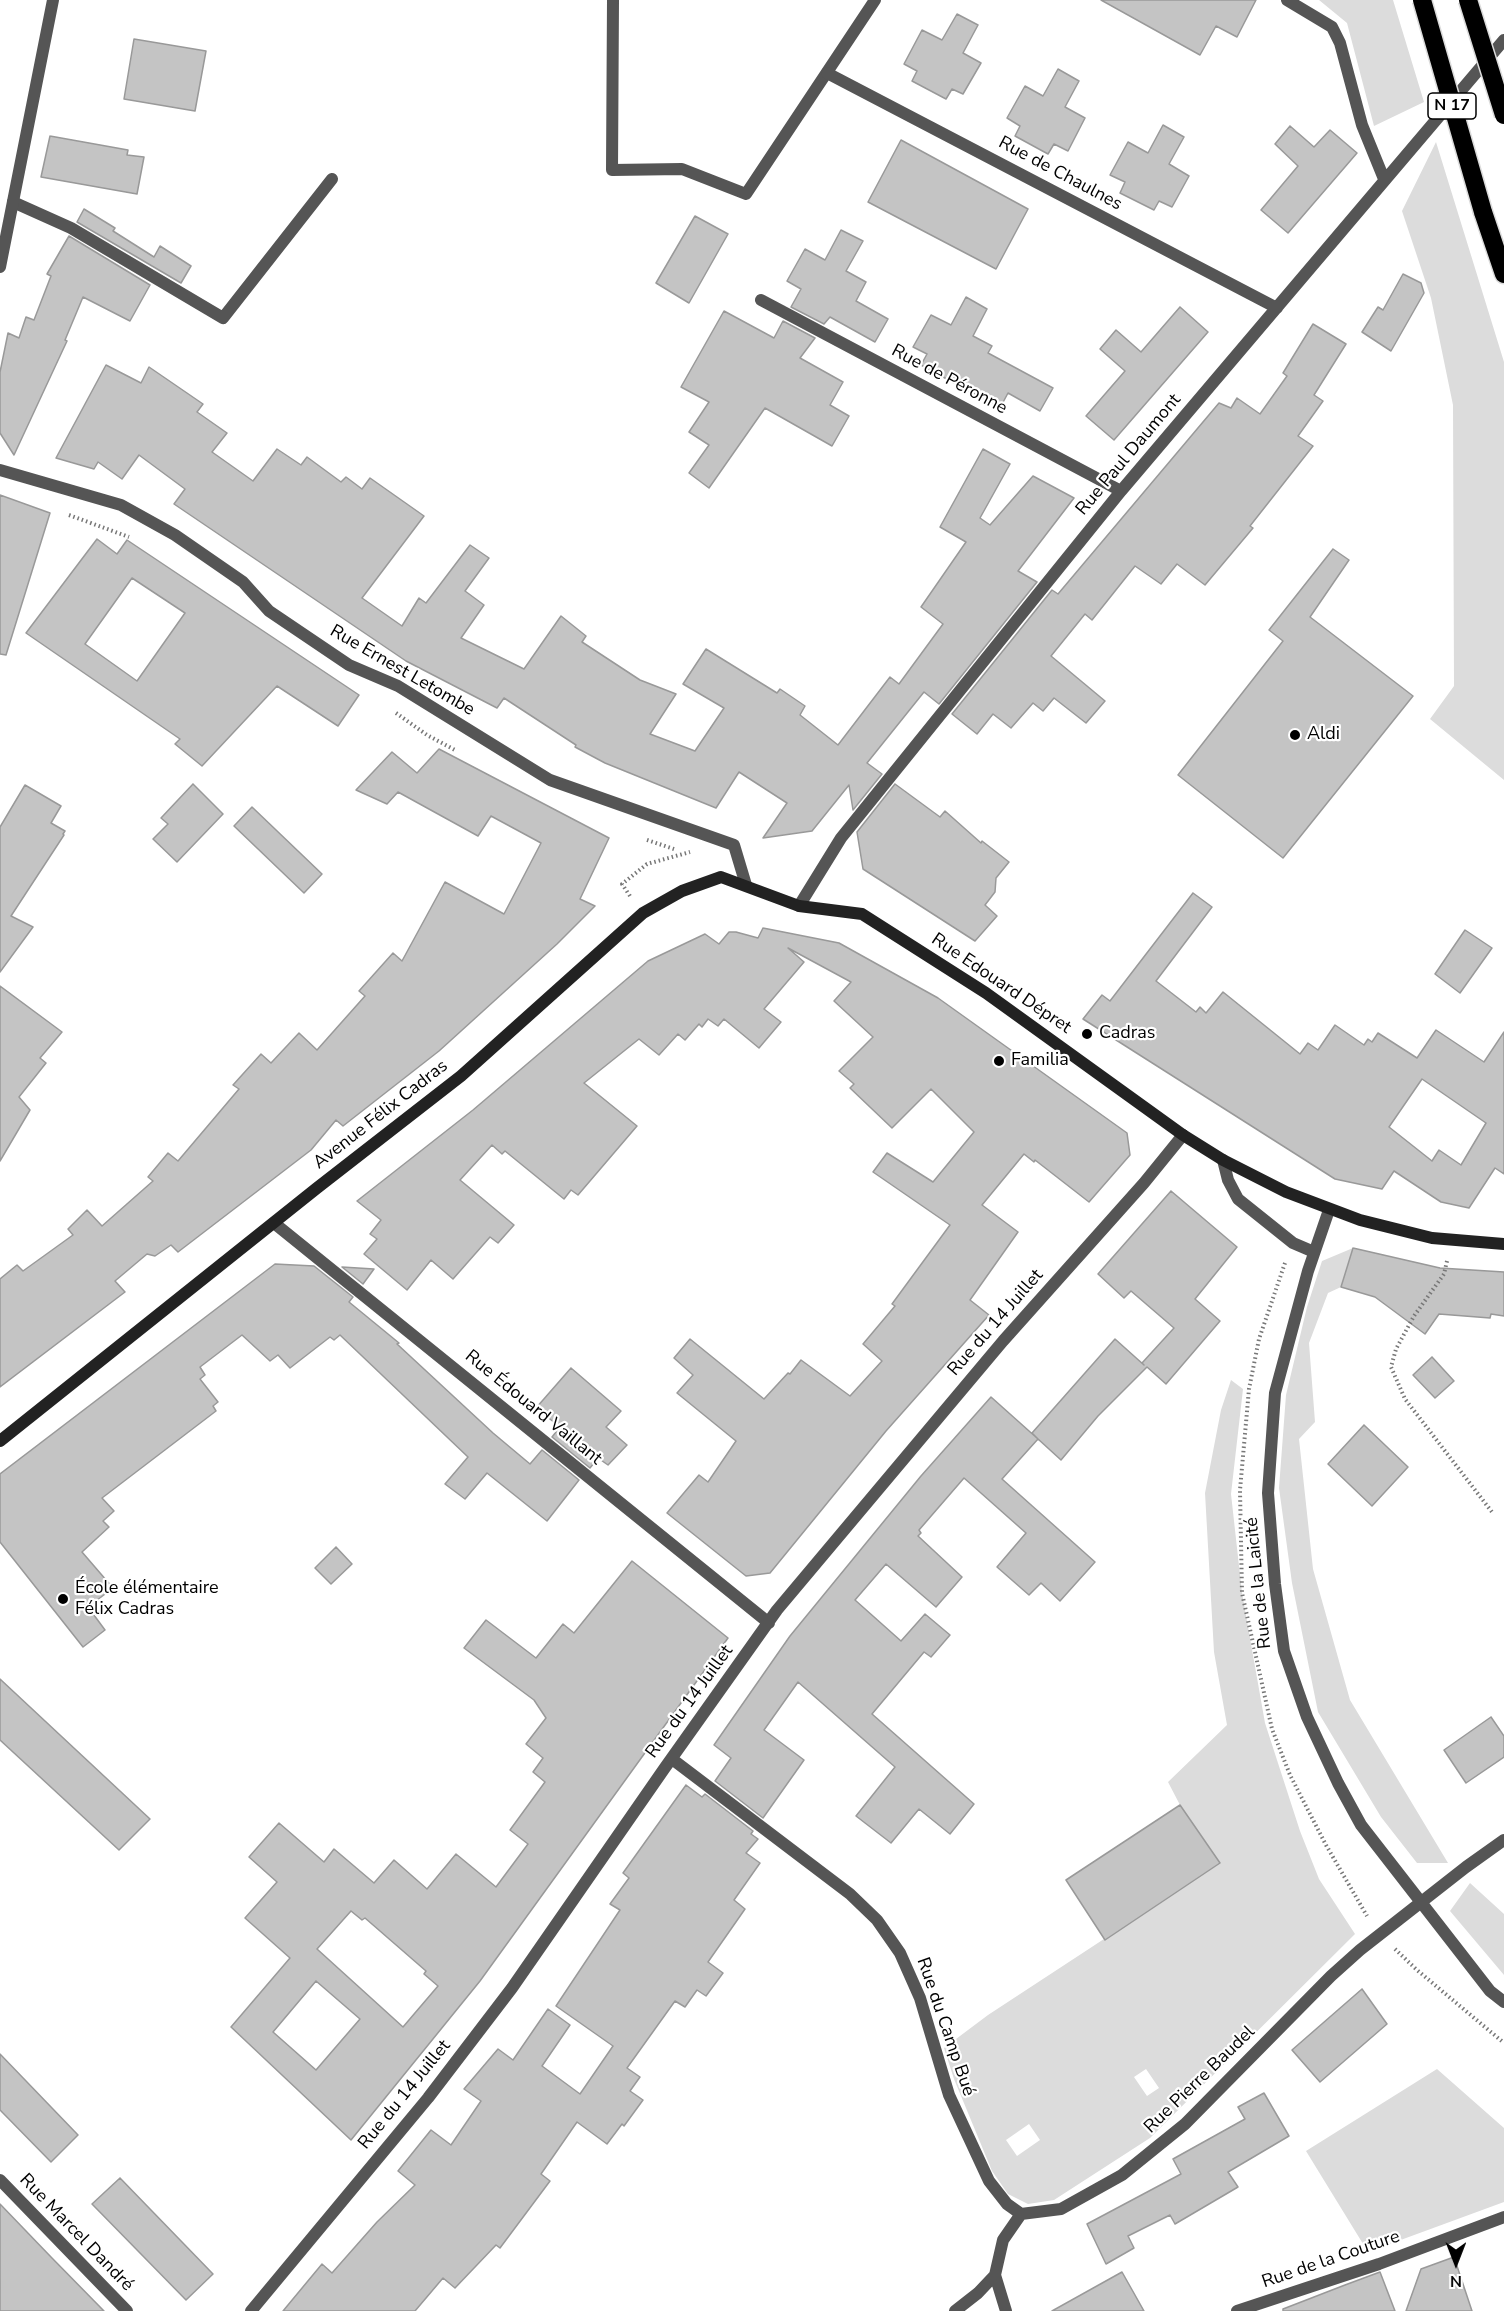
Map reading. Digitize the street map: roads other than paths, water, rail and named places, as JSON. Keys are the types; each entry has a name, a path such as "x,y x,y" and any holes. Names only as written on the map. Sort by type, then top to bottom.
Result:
{"highway":[{"name":"N 17","path":"1422,0 1483,212 1504,274"},
{"name":"N 17","path":"1468,0 1504,115"}],"street":[{"path":"0,267 53,0"},
{"path":"613,0 612,170 682,168 746,194 873,0"},
{"path":"1287,0 1332,27 1340,43 1362,125 1384,179"},
{"name":"Rue Paul Daumont","path":"799,906 841,838 1120,491 1504,40"},
{"name":"Rue de Chaulnes","path":"827,73 1277,308"},
{"path":"13,202 71,228 223,318 332,179"},
{"name":"Rue de Péronne","path":"761,300 1120,491"},
{"name":"Rue Ernest Letombe","path":"0,470 121,504 175,535 243,582 268,611 350,665 398,686 550,780 734,845 746,885"},
{"name":"Avenue Félix Cadras","path":"0,1441 461,1076 643,913 682,891 722,877 799,906"},
{"name":"Rue Edouard Dépret","path":"799,906 862,914 986,993 1183,1135 1223,1160 1286,1192 1360,1220 1431,1238 1504,1244"},
{"name":"Rue du 14 Juillet","path":"251,2311 428,2098 512,1988 769,1623 813,1566 995,1350 1144,1183 1183,1135"},
{"path":"1223,1160 1228,1180 1238,1199 1293,1243 1314,1252"},
{"name":"Rue de la Laicité","path":"1329,1210 1292,1323 1275,1394 1268,1493 1275,1584 1284,1651 1307,1717 1342,1792 1361,1826 1490,1991 1504,2002"},
{"name":"Rue Édouard Vaillant","path":"274,1223 769,1623"},
{"name":"Rue du Camp Bué","path":"672,1759 850,1894 877,1920 900,1953 920,1998 949,2095 989,2181 1007,2204 1021,2214"},
{"name":"Rue Pierre Baudel","path":"1021,2214 1061,2209 1122,2175 1185,2124 1331,1976 1360,1950 1504,1840"},
{"name":"Rue Marcel Dandré","path":"0,2180 127,2311"},
{"path":"1006,2311 995,2275 1003,2240 1021,2214"},
{"name":"Rue de la Couture","path":"1237,2311 1379,2264 1504,2217"},
{"path":"955,2311 978,2293 995,2275"}],"place":[{"name":"Aldi","path":"1295,735"},
{"name":"Cadras","path":"1087,1034"},
{"name":"Familia","path":"999,1061"},
{"name":"École élémentaire Félix Cadras","path":"63,1599"}]}
